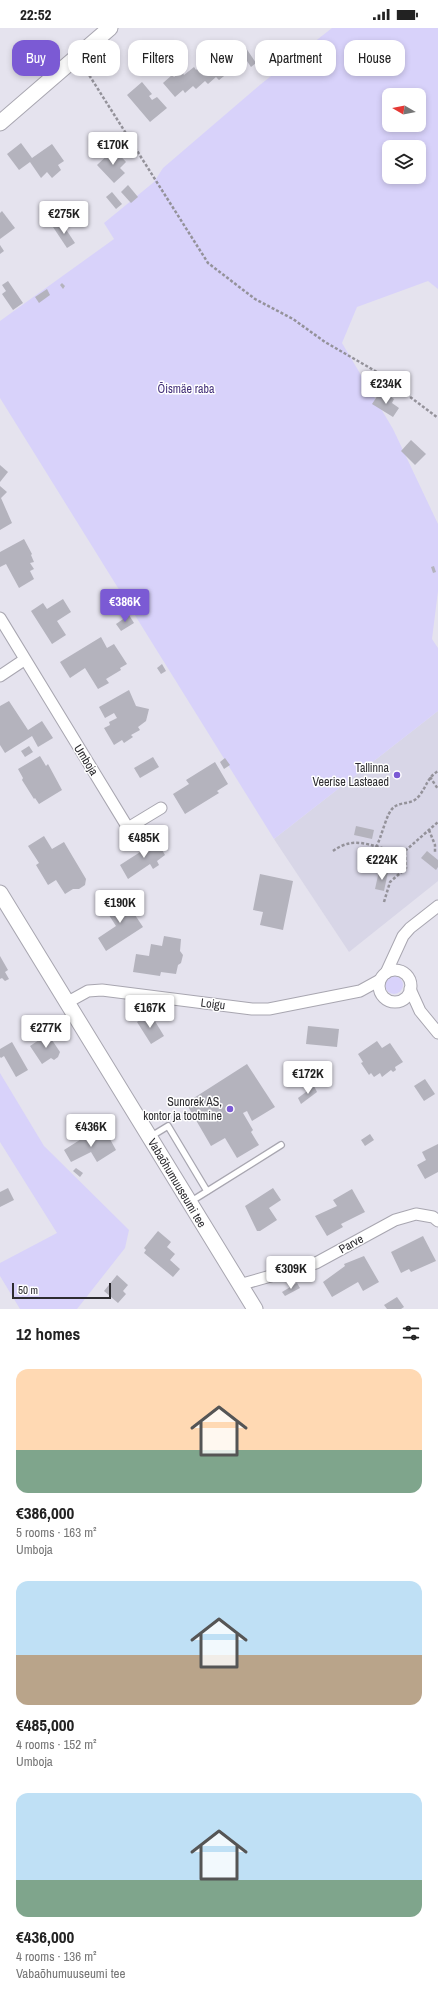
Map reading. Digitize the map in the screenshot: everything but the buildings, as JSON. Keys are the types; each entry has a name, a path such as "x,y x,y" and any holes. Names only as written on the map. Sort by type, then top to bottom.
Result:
{"street":[{"path":"96,40 110,28"},
{"path":"0,123 68,65"},
{"name":"Umboja","path":"0,618 24,660 128,828 161,808"},
{"path":"0,676 24,660"},
{"name":"Vabaõhumuuseumi tee","path":"0,893 255,1309"},
{"path":"420,1010 400,1001 390,1001 385,998 380,990 383,977 403,936 410,928 438,906"},
{"path":"397,950 405,974 410,980 410,989 408,994 400,1001"},
{"path":"383,977 395,970 405,974"},
{"name":"Loigu","path":"68,1002 88,991 102,990 252,1009 269,1009 360,991 383,977"},
{"path":"410,989 420,1010 438,1033"},
{"name":"Loigu","path":"360,991 385,998"},
{"name":"Parve","path":"239,1285 316,1263 395,1220 416,1214 433,1217 438,1221"}],"lane":[{"path":"150,1138 168,1126 207,1191"},
{"path":"190,1202 281,1145"}],"path":[{"path":"90,76 114,117 208,263 255,299 293,319 325,342 371,368 438,418"},
{"path":"376,847 389,815 394,807 413,802 424,789 430,776 438,771"},
{"path":"430,776 438,789"},
{"path":"333,851 350,842 386,850 405,851 438,822"},
{"path":"429,830 435,845 435,854"},
{"path":"384,902 390,882 406,868 405,851"}],"shaded area":[{"name":"Tallinna Veerise Lasteaed","path":"438,711 438,881 349,952 274,839"}],"green space":[{"name":"Õismäe raba","path":"332,28 438,28 438,289 428,281 357,307 342,343 393,429 438,524 438,591 432,639 438,648 438,711 274,839 0,398 0,321 114,239 104,223 154,182 163,168 271,76 336,76 336,40 317,40"},
{"path":"394,976 400,979 403,985 400,991 394,994 388,991 385,985 388,979"},
{"path":"0,1073 44,1146 129,1230 125,1248 77,1309 20,1309 0,1276 0,1263 57,1233 0,1142"}],"place":[{"name":"Tallinna Veerise Lasteaed","path":"397,775"},
{"name":"Sunorek AS, kontor ja tootmine","path":"230,1109"}]}
